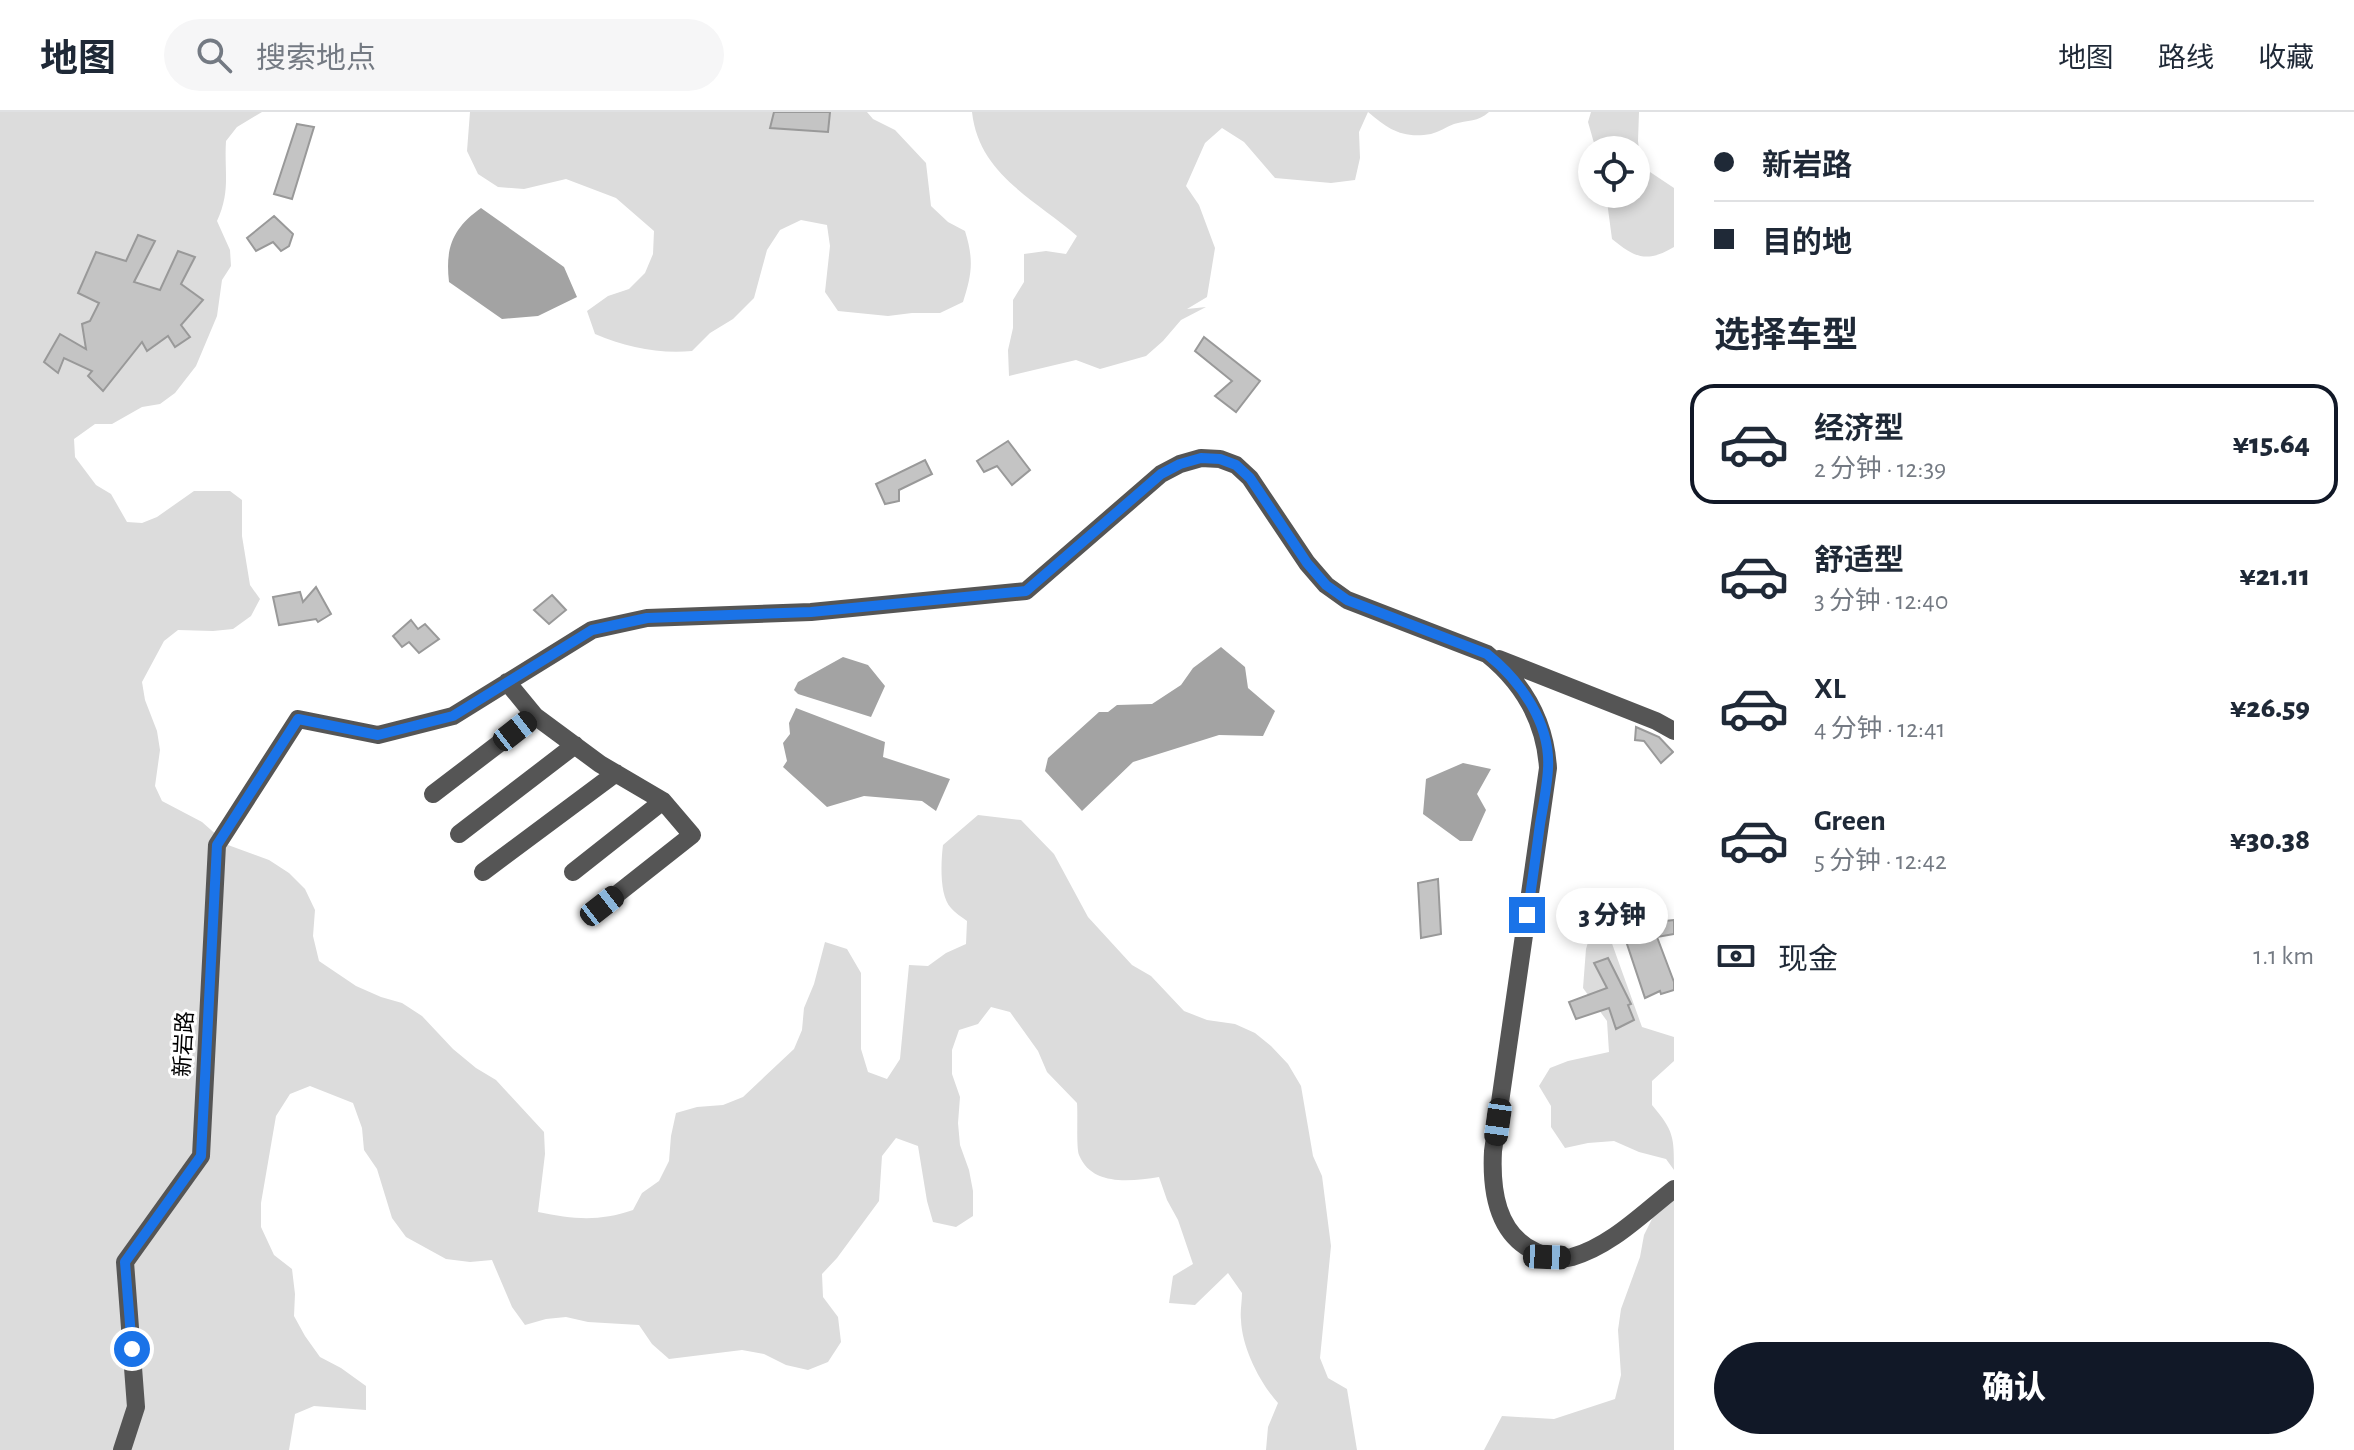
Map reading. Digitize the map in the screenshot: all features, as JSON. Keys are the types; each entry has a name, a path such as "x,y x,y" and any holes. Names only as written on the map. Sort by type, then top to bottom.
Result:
{"street":[{"path":"602,906 692,835 663,801 616,773 535,716 507,682 592,630 647,618 811,612 1026,591 1161,474 1201,458 1220,459 1236,465 1250,478 1307,563 1326,585 1347,600 1656,721 1674,731"},
{"path":"1487,654 1505,668 1529,701 1544,735 1548,768 1493,1151 1494,1194 1500,1217 1527,1248 1547,1257 1569,1258 1613,1238 1674,1189"},
{"name":"新岩路","path":"122,1450 136,1407 125,1262 201,1156 217,845 298,719 378,735 453,716 507,682"},
{"path":"433,794 535,716"},
{"path":"459,834 575,745"},
{"path":"483,872 616,773"},
{"path":"573,872 663,801"}],"shaded area":[{"path":"0,112 262,112 237,127 226,141 225,191 217,221 230,250 231,266 222,280 217,316 196,366 175,393 160,404 142,407 112,424 95,424 74,439 75,457 96,485 111,494 127,522 142,523 157,517 194,491 230,491 242,500 242,536 250,585 260,599 251,616 233,629 178,630 164,641 142,682 160,750 155,786 162,801 202,822 228,845 269,860 289,873 305,889 315,910 313,936 319,961 356,986 402,1003 422,1016 453,1049 496,1080 544,1132 545,1154 538,1212 586,1218 633,1210 642,1193 659,1181 669,1161 676,1113 723,1105 743,1097 794,1049 825,942 847,949 861,973 861,1049 868,1072 887,1079 900,1059 909,965 928,966 966,944 967,921 951,908 944,895 941,869 943,845 978,815 1021,820 1054,854 1088,917 1132,965 1151,976 1184,1011 1207,1020 1235,1024 1255,1033 1288,1064 1301,1086 1313,1156 1322,1176 1331,1246 1320,1358 1328,1378 1347,1389 1357,1450 1266,1450 1268,1427 1278,1403 1265,1386 1248,1353 1242,1331 1242,1293 1228,1273 1195,1305 1169,1303 1173,1276 1193,1264 1159,1177 1114,1180 1093,1172 1085,1165 1078,1151 1077,1103 1047,1072 1038,1051 1010,1012 991,1007 978,1024 959,1030 952,1050 952,1074 960,1097 960,1145 973,1191 973,1216 956,1227 933,1222 918,1146 896,1138 882,1156 879,1201 822,1274 823,1297 838,1317 841,1342 828,1362 808,1370 786,1365 764,1354 742,1350 669,1359 652,1344 639,1325 588,1322 566,1317 525,1325 512,1307 492,1260 470,1262 446,1259 406,1237 392,1218 377,1169 364,1150 362,1128 353,1103 310,1086 290,1094 276,1116 261,1203 261,1227 274,1255 292,1269 294,1316 305,1336 320,1357 366,1386 366,1410 314,1406 295,1414 289,1450 0,1450"},
{"path":"470,112 867,112 873,119 895,130 926,163 931,206 948,222 965,231 971,267 963,302 940,313 888,316 838,311 825,292 830,246 827,225 801,220 780,230 767,250 754,298 692,351 655,350 607,339 595,334 587,311 608,296 629,289 645,273 653,254 654,231 616,198 566,179 524,189 498,187 478,174 467,151"},
{"path":"972,112 1368,112 1359,132 1360,158 1355,180 1331,183 1275,178 1244,142 1222,128 1205,143 1186,186 1199,205 1215,248 1207,297 1187,309 1206,307 1181,320 1146,356 1100,369 1076,360 1009,376 1013,300 1024,282 1024,254 1046,251 1066,254 1077,236 1011,184 997,169 985,153"},
{"path":"1368,112 1489,112 1431,134 1412,135 1396,131"},
{"path":"1591,112 1639,112 1638,136 1592,136 1588,122"},
{"path":"1650,172 1674,188 1674,247 1649,257 1628,251 1612,239 1608,208 1650,208"},
{"path":"481,208 564,267 577,297 538,316 502,319 449,282 448,258 453,239 471,215"},
{"path":"1221,647 1245,667 1248,688 1275,711 1263,736 1219,735 1133,762 1082,811 1045,771 1048,758 1099,712 1108,712 1117,705 1152,704 1181,685 1193,668"},
{"path":"843,657 868,665 885,686 871,717 798,694 794,690 798,682"},
{"path":"796,708 885,742 883,757 950,779 936,811 922,801 864,796 827,807 783,767 787,761 783,743 790,734 789,723"},
{"path":"1463,763 1491,769 1477,794 1486,810 1472,841 1460,841 1423,814 1426,779"},
{"path":"1592,929 1610,938 1642,1027 1674,1037 1674,1061 1652,1081 1652,1105 1665,1121 1671,1135 1674,1170 1666,1159 1614,1141 1565,1148 1551,1127 1551,1106 1539,1086 1550,1068 1609,1052 1607,1021 1583,988 1586,949"},
{"path":"1674,1182 1674,1450 1484,1450 1502,1416 1554,1419 1615,1399 1621,1375 1618,1330 1621,1309 1640,1257 1644,1235"}],"building":[{"path":"774,112 830,112 828,132 770,128"},
{"path":"297,124 314,127 292,199 274,194"},
{"path":"274,216 293,234 289,246 281,251 273,242 256,251 247,238"},
{"path":"138,235 155,241 134,282 160,290 178,251 195,257 181,284 203,300 181,325 190,337 175,347 168,336 147,351 142,342 103,391 88,376 92,371 64,358 58,373 44,362 60,334 86,349 82,324 90,321 99,303 78,293 96,252 126,261"},
{"path":"1204,337 1260,381 1236,412 1215,396 1232,381 1195,351"},
{"path":"1008,441 1030,470 1012,485 997,466 984,472 977,461"},
{"path":"925,460 932,474 899,490 899,501 885,504 876,484"},
{"path":"316,587 331,614 318,622 316,619 279,625 273,597 300,592 303,602"},
{"path":"552,595 566,610 549,624 534,610"},
{"path":"411,620 418,629 425,624 439,639 419,653 409,642 402,647 393,636"},
{"path":"1636,727 1659,737 1673,752 1661,763 1644,741 1635,740"},
{"path":"1438,879 1441,934 1421,938 1418,883"},
{"path":"1674,920 1674,934 1657,937 1674,982 1674,990 1661,994 1660,991 1645,998 1625,938"},
{"path":"1608,958 1631,1004 1628,1005 1634,1020 1616,1029 1609,1008 1576,1019 1569,1002 1607,988 1594,963"}],"route":[{"path":"132,1349 125,1262 201,1156 217,845 298,719 378,735 453,716 592,630 647,618 811,612 1026,591 1161,474 1201,458 1220,459 1236,465 1250,478 1307,563 1326,585 1347,600 1487,654 1505,668 1517,683 1544,735 1548,768 1527,915"}]}
